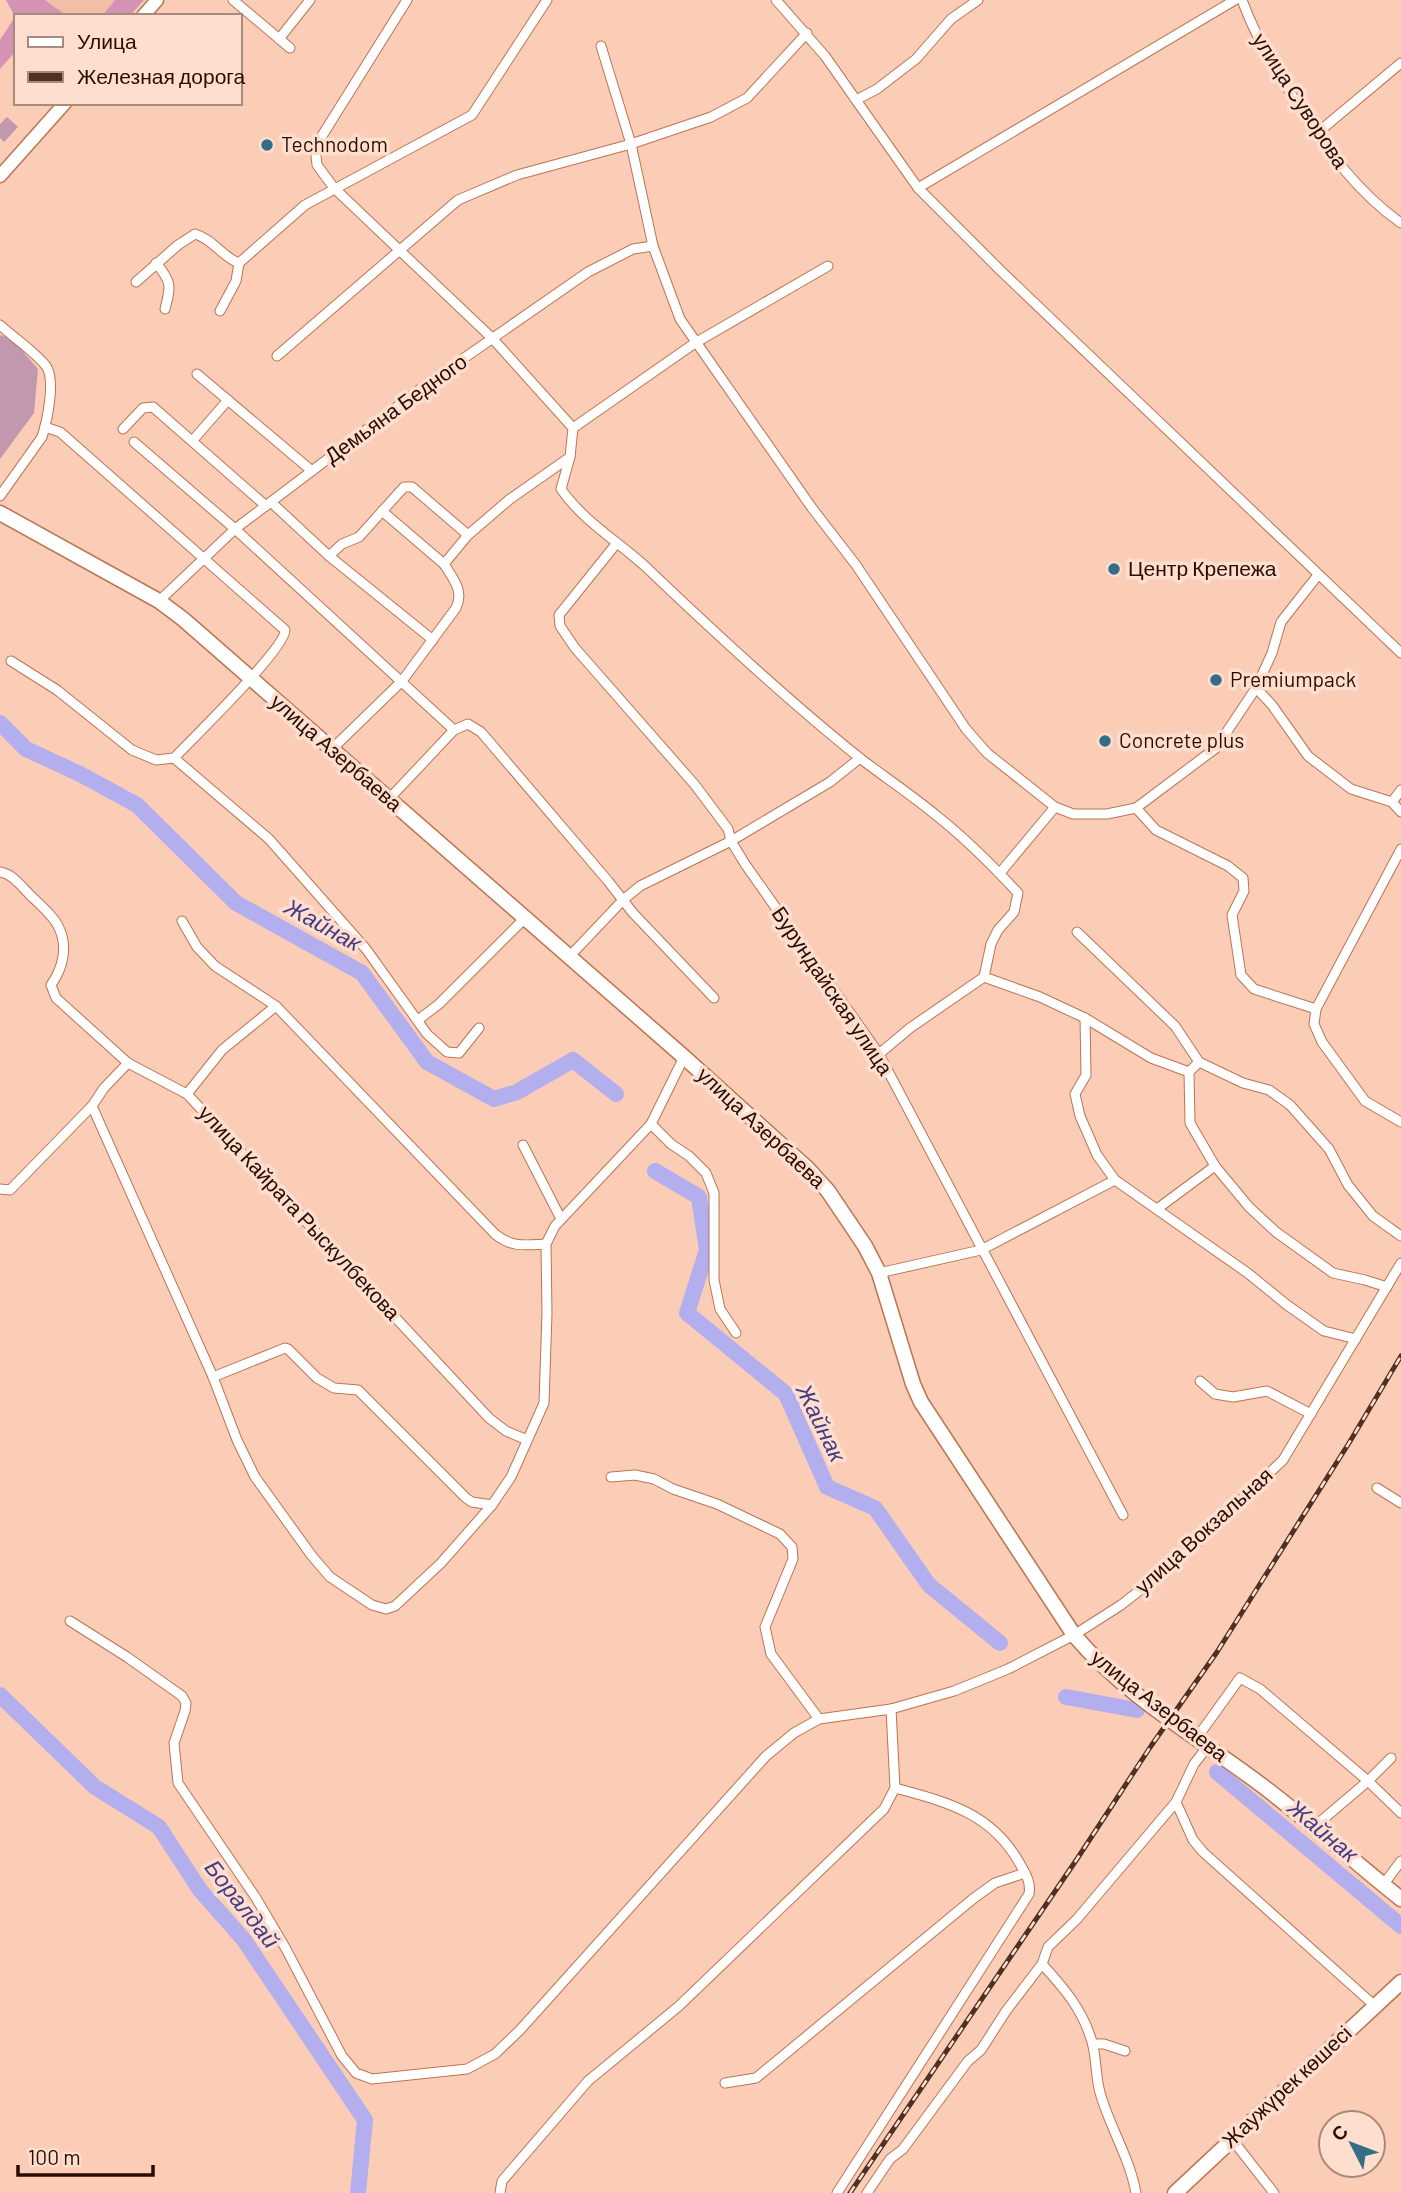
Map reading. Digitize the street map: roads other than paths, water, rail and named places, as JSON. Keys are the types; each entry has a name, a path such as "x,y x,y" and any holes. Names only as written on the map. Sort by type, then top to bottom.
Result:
{"main road":[{"path":"145,14 157,0"},
{"path":"0,176 63,105"},
{"name":"улица Азербаева","path":"0,513 159,601 332,749 807,1168 828,1191 864,1246 878,1273 921,1402 1074,1635 1094,1659 1288,1804 1401,1899"},
{"name":"Жаужүрек көшесі","path":"1175,2193 1401,1982"}],"street":[{"path":"233,0 290,48"},
{"path":"279,39 310,0"},
{"path":"407,0 315,147 317,165 334,188 493,339 573,428 570,457 561,489 569,500 713,632 860,758 939,817 1018,893 1014,912 998,930 991,944 984,977 910,1028 879,1054"},
{"path":"220,311 236,281 239,263 305,205 471,115 547,0"},
{"path":"776,0 807,33 918,188 1000,270 1401,653"},
{"path":"856,100 877,89 915,59 951,19 978,0"},
{"path":"918,188 1235,0"},
{"name":"улица Суворова","path":"1242,0 1253,29 1271,63 1339,166 1363,191 1401,223"},
{"path":"278,356 458,200 517,175 631,144 711,117 747,98 807,33"},
{"path":"601,46 631,144 653,246 680,319 812,508 856,565 966,729 987,753 1055,807 1073,814 1107,814 1136,808 1216,748 1255,688 1272,653 1281,622 1318,575"},
{"path":"1317,134 1401,63"},
{"path":"136,282 156,263 195,234 205,236 231,260 239,263"},
{"name":"Демьяна Бедного","path":"159,601 235,529 369,425 588,272 633,249 653,246"},
{"path":"156,263 170,282 165,309"},
{"path":"573,428 695,343 828,266"},
{"path":"0,325 47,367 51,380 45,427 35,449 0,496"},
{"path":"197,374 312,471"},
{"path":"193,440 228,400"},
{"path":"122,429 143,408 153,407 433,640"},
{"path":"11,660 57,690 132,750 156,760 174,758 284,639 285,630 204,558 60,432 45,427"},
{"path":"134,442 235,529 454,730"},
{"path":"444,565 468,535 510,499 570,457"},
{"path":"329,556 342,544 359,537 404,487 412,487 468,535"},
{"path":"332,749 402,681 460,600 460,590 444,565 383,511"},
{"name":"Бурундайская улица","path":"616,544 559,615 560,626 575,648 695,785 728,829 745,864 879,1054 1124,1515"},
{"path":"1255,688 1272,705 1308,756 1351,789 1392,802 1401,812"},
{"path":"389,799 454,730 468,724 481,732 623,900 714,998"},
{"path":"174,758 269,839 366,949 418,1020 447,1052 456,1054 479,1028"},
{"path":"569,957 623,900 640,886 732,841 830,782 860,758"},
{"path":"1392,802 1401,790"},
{"path":"1000,873 1055,807"},
{"path":"1136,808 1156,830 1227,866 1243,878 1244,891 1232,915 1241,975 1254,989 1316,1009"},
{"path":"1401,849 1316,1009 1314,1024 1322,1042 1365,1101 1401,1122"},
{"path":"0,872 15,879 59,927 63,962 51,985 56,998 128,1063 187,1094"},
{"path":"418,1020 439,1004 524,919"},
{"path":"182,921 197,947 215,966 276,1006 495,1234 515,1246 546,1244"},
{"path":"1077,932 1175,1026 1199,1062 1243,1083 1269,1090 1290,1105 1329,1149 1348,1185 1373,1216 1401,1236"},
{"path":"984,977 1040,997 1086,1018 1151,1058 1189,1072"},
{"name":"улица Кайрата Рыскулбекова","path":"276,1006 222,1050 187,1094 489,1418 506,1431 527,1440"},
{"path":"1086,1018 1086,1075 1075,1094 1080,1116 1097,1155 1115,1180 1250,1274 1324,1331 1356,1339"},
{"path":"92,1106 213,1377 237,1440 256,1477 330,1577 372,1605 386,1609 395,1606 442,1563 492,1505 511,1477 544,1403 546,1244 549,1235 651,1124 684,1057"},
{"path":"1199,1062 1189,1072 1190,1123 1214,1166 1249,1207 1310,1258 1333,1273 1365,1279 1387,1287"},
{"path":"0,1189 10,1190 92,1106 104,1088 128,1063"},
{"path":"651,1124 706,1173 714,1193 716,1290 720,1309 736,1333"},
{"path":"523,1145 561,1219"},
{"path":"1157,1209 1214,1166"},
{"path":"878,1273 981,1250 1115,1180"},
{"name":"улица Вокзальная","path":"818,1719 891,1709 954,1691 987,1678 1074,1635 1121,1605 1176,1562 1283,1460 1401,1263"},
{"path":"213,1377 288,1349 317,1378 334,1388 358,1390 466,1498 472,1502 492,1505"},
{"path":"1200,1381 1215,1394 1233,1397 1267,1391 1311,1413"},
{"path":"71,1621 182,1696 186,1703 185,1711 174,1743 178,1783 256,1898 342,2056 356,2073 372,2079 467,2069 495,2054 520,2030 766,1756 794,1733 818,1719 771,1654 765,1627 793,1559 792,1546 780,1534 717,1504 673,1489 654,1479 635,1475 611,1477"},
{"path":"1377,1488 1401,1503"},
{"path":"867,2193 890,2159 904,2149 968,2061 981,2050 1006,2011 1042,1964 1048,1947 1077,1919 1176,1802 1202,1742 1240,1678 1260,1689 1401,1813"},
{"path":"500,2193 502,2180 588,2081 689,1997 884,1809 895,1788 891,1709"},
{"path":"1314,1827 1368,1782 1391,1758"},
{"path":"836,2193 1028,1894 1030,1884 1011,1847 986,1823 969,1812 940,1800 895,1788"},
{"path":"1176,1802 1193,1840 1203,1852 1375,2006"},
{"path":"1383,1885 1401,1861"},
{"path":"725,2083 756,2078 974,1898 995,1883 1025,1873"},
{"path":"1042,1964 1075,2002 1093,2044 1100,2093 1132,2172 1136,2193"},
{"path":"1093,2044 1125,2051"},
{"path":"1231,2138 1274,2193"}],"waterway":[{"name":"Жайнак","path":"0,723 26,749 137,805 236,903 362,973 427,1062 494,1099 517,1092 573,1060 616,1094"},
{"name":"Жайнак","path":"655,1171 699,1197 707,1250 687,1313 786,1394 827,1487 875,1508 929,1585 1000,1643"},
{"name":"Боралдай","path":"0,1695 95,1787 159,1827 200,1890 244,1940 365,2120 358,2193"},
{"name":"Жайнак","path":"1066,1697 1137,1710"},
{"name":"Жайнак","path":"1217,1772 1401,1926"}],"railway":[{"path":"850,2193 1217,1652 1401,1356"}],"place":[{"name":"Technodom","path":"267,145"},
{"name":"Центр Крепежа","path":"1114,569"},
{"name":"Premiumpack","path":"1216,680"},
{"name":"Concrete plus","path":"1105,741"}]}
